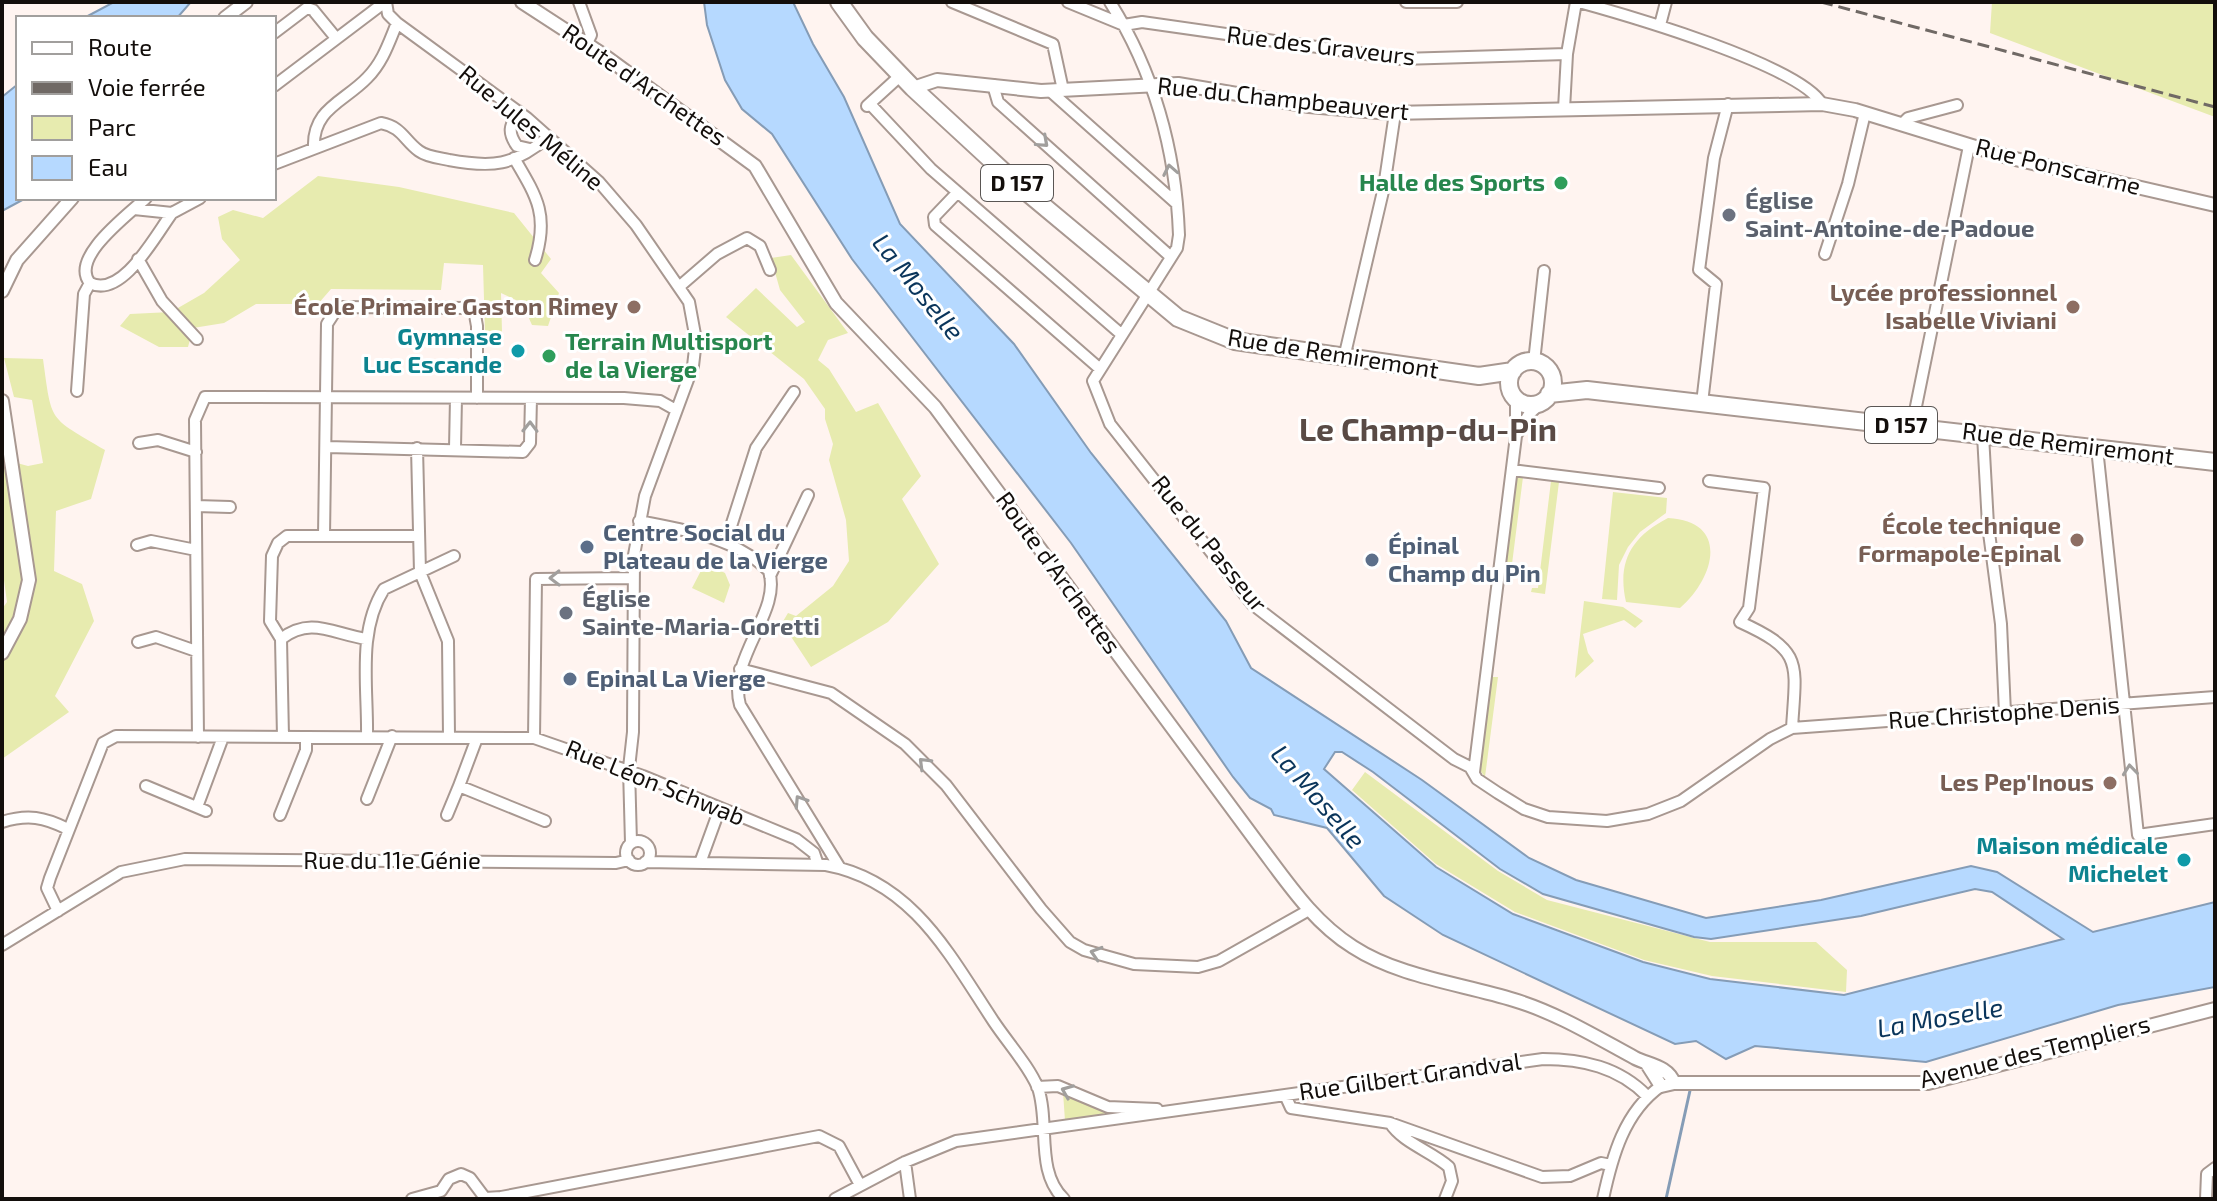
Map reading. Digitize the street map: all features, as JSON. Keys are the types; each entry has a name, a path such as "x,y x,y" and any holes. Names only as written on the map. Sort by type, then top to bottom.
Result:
{"main road":[{"name":"Rue de Remiremont","path":"839,2 865,38 907,81 1017,184 1178,318 1235,341 1479,376 1513,371"},
{"path":"1526,362 1534,362 1550,373 1553,385 1546,398 1532,405 1513,394 1513,371 1526,362"},
{"name":"Rue de Remiremont","path":"1550,373 1587,390"},
{"name":"Rue de Remiremont","path":"1479,376 1513,394"},
{"name":"Rue de Remiremont","path":"1546,398 1587,390 2215,462"}],"street":[{"path":"228,16 246,2"},
{"path":"276,84 385,2"},
{"name":"Rue Jules Méline","path":"385,2 388,14 397,23 518,111 619,203 689,302 696,340 693,366 639,521 633,578 632,849 649,850 676,863"},
{"name":"Route d'Archettes","path":"522,2 587,43 755,166 836,303 935,407 1309,910 1344,941 1375,958 1518,1001 1647,1064 1668,1084"},
{"path":"579,2 591,35 587,43"},
{"path":"952,2 1053,44 1063,90"},
{"path":"1068,2 1124,25"},
{"path":"957,193 934,217 935,225 1099,368 1171,257 1179,235 1176,203 1153,84 1110,2"},
{"path":"1406,2 1457,2"},
{"path":"1564,109 1567,54 1577,2 1660,25 1741,56 1799,83 1822,104"},
{"path":"1660,25 1666,2"},
{"path":"276,31 307,8 313,10 336,38"},
{"name":"Rue des Graveurs","path":"1124,25 1142,22 1401,59 1567,54"},
{"path":"314,148 313,132 320,117 367,79 386,52 397,23"},
{"name":"Rue du Champbeauvert","path":"907,81 937,80 1049,90 1153,84 1211,89 1338,109 1395,113 1728,104 1847,107"},
{"path":"907,81 869,105 957,193 1121,334"},
{"path":"993,85 998,102 1171,257"},
{"path":"1049,90 1176,203"},
{"path":"1702,403 1716,284 1699,270 1714,158 1728,104"},
{"name":"Rue Ponscarme","path":"1902,124 1908,118 1957,105"},
{"name":"Rue Ponscarme","path":"1847,107 1969,146 2215,205"},
{"path":"518,111 509,126 510,136 517,146 530,149"},
{"path":"1344,358 1384,187 1395,113"},
{"path":"1825,254 1848,184 1865,113"},
{"path":"276,163 381,123 396,126 417,150 426,155 488,167 514,158 548,137"},
{"path":"1912,426 1969,146"},
{"path":"514,158 536,194 543,218 542,238 535,260"},
{"path":"2,291 17,260 70,200"},
{"path":"77,391 84,294 90,283 84,267 89,253 144,200"},
{"path":"90,283 107,286 121,280 172,213 196,200"},
{"path":"134,209 172,213"},
{"path":"680,286 717,254 747,238 760,246 770,270"},
{"path":"138,259 162,301 197,339"},
{"path":"1534,362 1544,271"},
{"path":"324,536 329,399 327,324 338,307 469,308 475,315 477,326 477,398"},
{"name":"Rue du Passeur","path":"1099,368 1093,381 1110,424 1252,604 1498,793 1548,817 1596,821 1627,819 1681,801 1770,739 1792,728"},
{"path":"726,542 756,448 794,392"},
{"path":"1474,772 1516,436 1513,394"},
{"path":"198,737 195,420 205,397 624,398 660,401 676,410"},
{"path":"455,448 456,398"},
{"path":"327,447 523,452 530,443 531,398"},
{"path":"1516,436 1529,414 1546,398"},
{"path":"2,401 29,580 20,619 2,653"},
{"path":"1983,435 1988,525 2001,624 2005,713"},
{"path":"139,443 158,440 196,452"},
{"path":"417,448 420,572 448,641 449,737"},
{"path":"2097,448 2138,835 2215,824"},
{"path":"1512,470 1659,488"},
{"path":"1709,481 1764,488 1749,608 1740,622 1780,643 1790,653 1795,670 1792,728"},
{"path":"808,495 770,576 771,588 740,669 737,693 740,705 840,868"},
{"path":"196,506 230,507"},
{"path":"639,521 726,542 761,564 770,576"},
{"path":"283,737 281,639 270,621 272,556 278,543 287,536 417,536"},
{"path":"137,545 151,541 196,550"},
{"path":"367,736 367,630 384,589 454,556"},
{"path":"534,738 536,579 633,578"},
{"path":"281,639 296,627 321,628 367,639"},
{"path":"138,642 156,637 196,651"},
{"path":"740,669 831,693 905,744 946,785 1070,942 1134,964 1198,967 1219,961 1309,910"},
{"name":"Rue Christophe Denis","path":"1792,728 2215,697"},
{"path":"367,799 392,736"},
{"path":"146,786 202,809 223,737"},
{"path":"280,815 306,750 306,737"},
{"name":"Rue Léon Schwab","path":"58,911 47,888 103,743 109,738 534,738 796,839 814,853 818,865"},
{"path":"447,815 477,738"},
{"path":"459,786 545,821"},
{"path":"700,863 720,808"},
{"path":"2,822 25,816 45,818 68,829"},
{"path":"632,849 637,865 645,862 818,865 840,868 888,890 937,933 1037,1087 1045,1129 1047,1163 1052,1183 1064,1199"},
{"name":"Rue du 11e Génie","path":"2,945 121,872 185,859 599,862 632,849"},
{"path":"645,862 649,850"},
{"name":"Avenue des Templiers","path":"1668,1084 1928,1083 2215,1009"},
{"name":"Rue Gilbert Grandval","path":"835,1199 905,1162 956,1141 1163,1110 1562,1059 1614,1070 1632,1080 1647,1096"},
{"path":"1603,1199 1611,1165 1626,1127 1647,1096 1668,1084"},
{"name":"Rue Gilbert Grandval","path":"1037,1087 1058,1086 1095,1103 1163,1110"},
{"path":"1285,1095 1291,1108 1390,1123 1542,1177 1570,1176 1601,1163 1611,1165"},
{"path":"1390,1123 1399,1135 1423,1147 1449,1167 1452,1181 1445,1199"},
{"path":"412,1199 441,1191 449,1179 461,1174 470,1178 482,1198 819,1136 839,1146 860,1185"},
{"path":"905,1162 910,1199"},
{"path":"2206,1199 2207,1174 2215,1168"},
{"path":"441,1191 452,1199"}],"green space":[{"path":"1992,2 2215,2 2215,117 1990,33"},
{"path":"318,176 399,187 514,213 551,259 541,273 559,293 548,326 532,325 522,303 501,293 502,332 485,333 483,265 444,263 441,290 331,289 318,304 256,304 224,323 193,328 188,347 159,347 120,326 130,314 171,312 204,293 240,260 222,239 218,217 233,210 263,218"},
{"path":"791,255 848,333 828,340 818,360 829,369 856,412 878,403 921,476 902,499 939,564 888,622 811,667 782,623 788,613 796,616 833,586 849,561 846,520 829,460 833,444 825,409 804,379 726,317 756,288 797,327 805,322 780,290 771,258"},
{"path":"4,358 43,359 48,396 56,416 73,431 105,450 91,499 56,511 54,571 82,584 94,621 55,696 69,712 2,759 2,609 7,602 2,566 2,459 28,466 43,463 32,400 14,397"},
{"path":"1516,477 1523,477 1511,572 1504,571"},
{"path":"1551,481 1559,482 1545,594 1531,592 1532,588 1538,588"},
{"path":"1613,492 1667,498 1666,513 1640,532 1619,565 1617,600 1602,599"},
{"path":"1668,518 1688,521 1701,529 1708,540 1708,567 1702,582 1680,608 1626,602 1624,575 1630,552 1655,525"},
{"path":"705,563 725,573 730,585 724,603 692,588"},
{"path":"1584,601 1623,607 1643,621 1635,628 1624,620 1583,634 1588,653 1594,661 1575,678"},
{"path":"1491,677 1498,677 1485,777 1479,769"},
{"path":"1365,772 1498,871 1547,900 1710,942 1816,942 1847,970 1846,992 1712,976 1644,960 1515,912 1436,864 1352,790"},
{"path":"1063,1092 1096,1107 1129,1113 1065,1121"}],"water":[{"path":"114,2 191,2 179,16 88,16"},
{"name":"La Moselle","path":"704,2 793,2 844,97 900,224 1014,344 1091,453 1226,621 1251,668 1422,780 1529,858 1576,880 1706,918 1821,900 1971,866 1997,872 2093,932 2215,902 2215,987 2118,1005 1926,1062 1755,1046 1726,1059 1696,1041 1675,1044 1443,935 1384,896 1327,828 1274,815 1271,809 1250,798 1233,777 1071,543 852,259 772,134 742,109 725,80 707,25","holes":["1335,752 1342,752 1500,869 1543,894 1694,937 1711,939 1861,916 1975,889 1992,892 2063,939 1844,995 1710,979 1643,962 1513,914 1436,867 1324,769"]},
{"path":"16,86 16,200 22,200 2,211 2,97"}],"waterway":[{"path":"1666,1199 1691,1086"}],"railway":[{"path":"1821,2 2215,107"}],"place":[{"name":"Halle des Sports","path":"1561,183"},
{"name":"Église Saint-Antoine-de-Padoue","path":"1729,215"},
{"name":"École Primaire Gaston Rimey","path":"634,307"},
{"name":"Lycée professionnel Isabelle Viviani","path":"2073,307"},
{"name":"Gymnase Luc Escande","path":"518,351"},
{"name":"Terrain Multisport de la Vierge","path":"549,356"},
{"name":"École technique Formapole-Epinal","path":"2077,540"},
{"name":"Centre Social du Plateau de la Vierge","path":"587,547"},
{"name":"Épinal Champ du Pin","path":"1372,560"},
{"name":"Église Sainte-Maria-Goretti","path":"566,613"},
{"name":"Epinal La Vierge","path":"570,679"},
{"name":"Les Pep'Inous","path":"2110,783"},
{"name":"Maison médicale Michelet","path":"2184,860"}],"district":[{"name":"Le Champ-du-Pin","path":"1428,430"}]}
